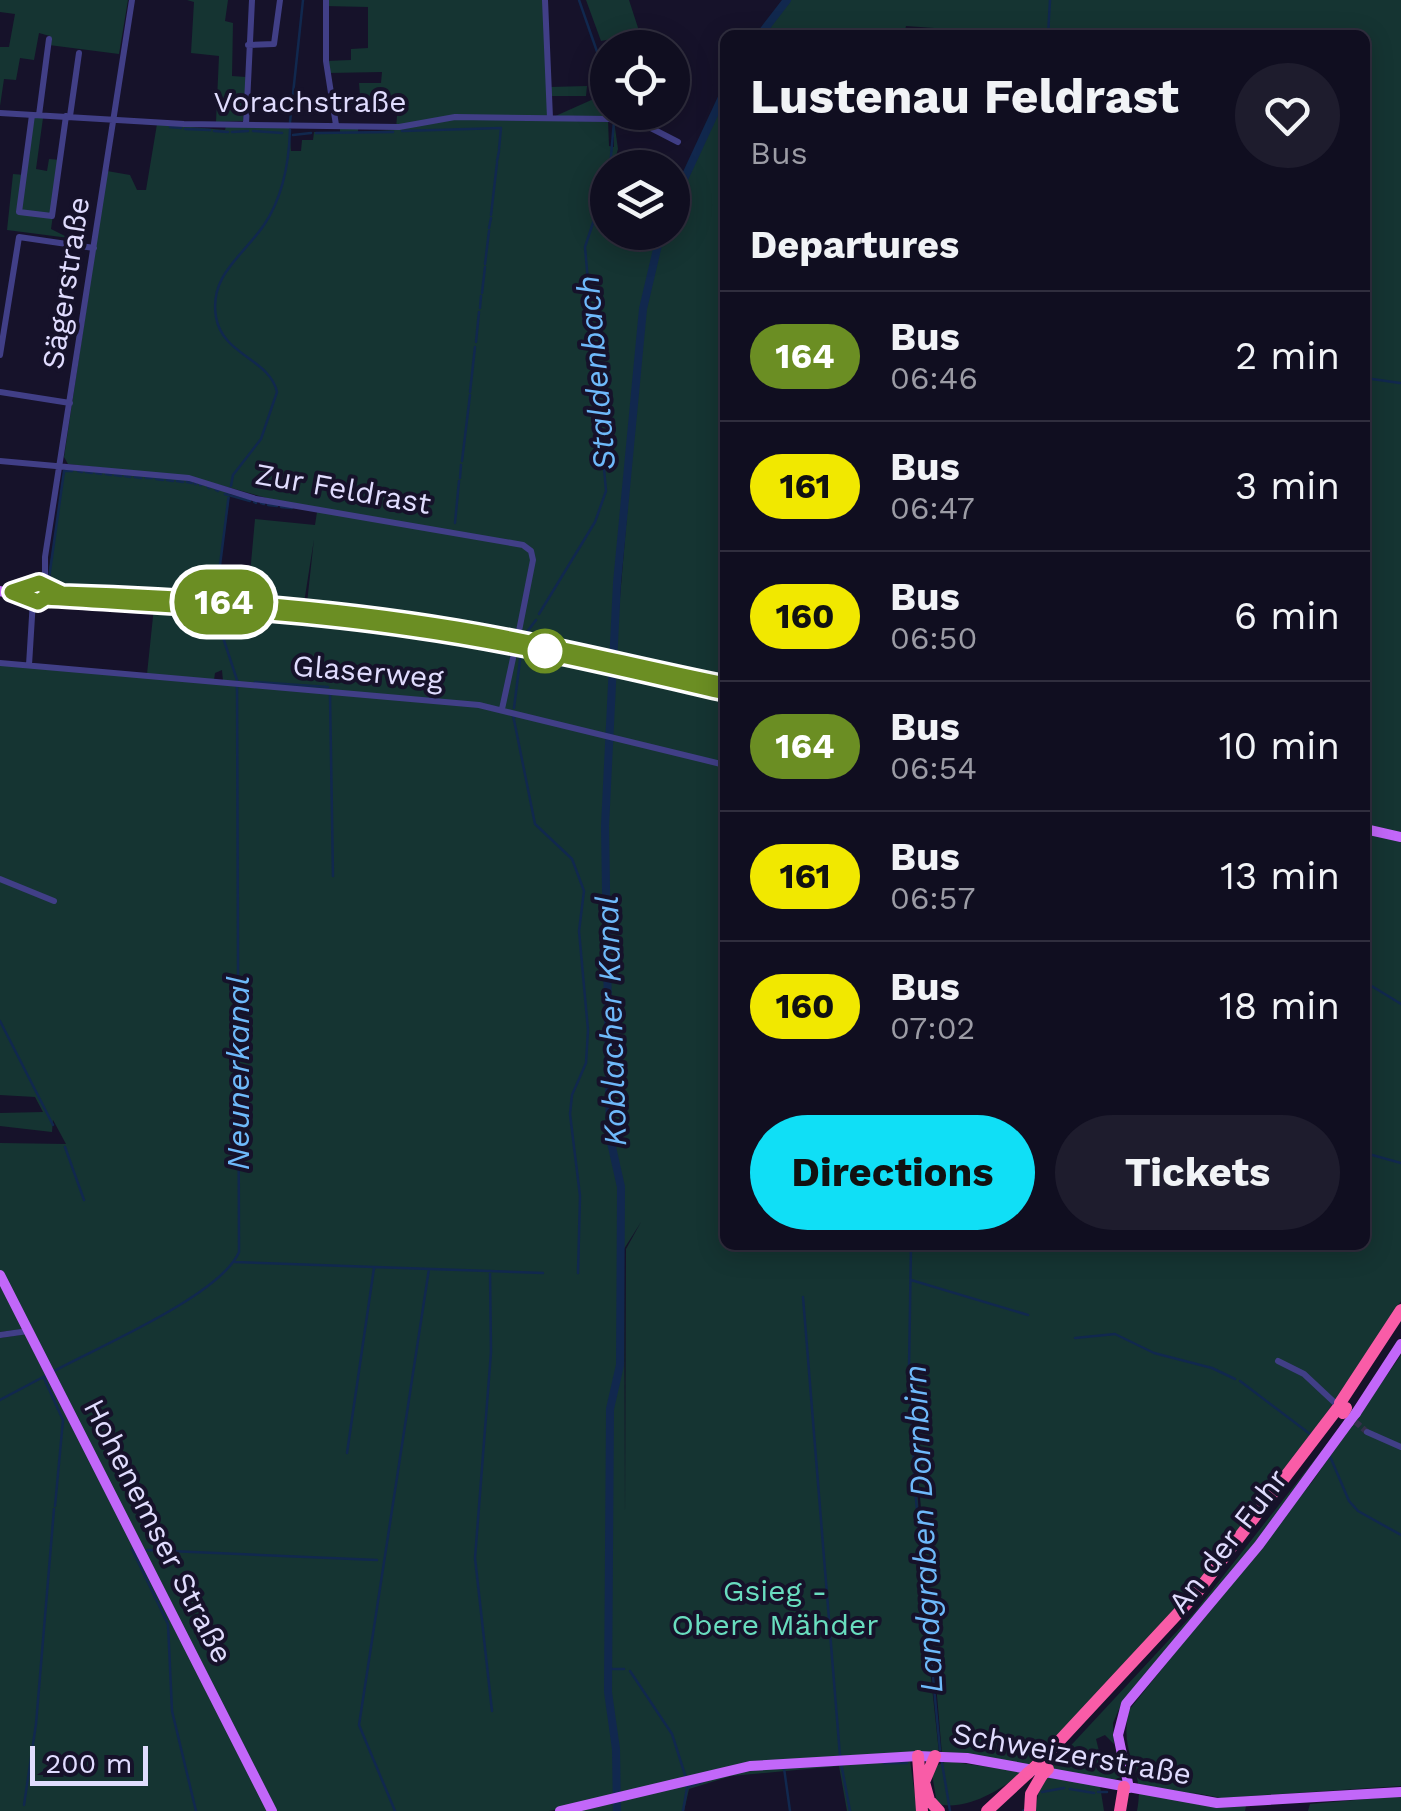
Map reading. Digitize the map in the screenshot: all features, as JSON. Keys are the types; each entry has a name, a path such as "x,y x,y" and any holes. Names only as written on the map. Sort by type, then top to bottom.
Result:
{"highway":[{"path":"1030,1811 1039,1771 1220,1565 1344,1410 1401,1310"},
{"path":"985,1811 1000,1804 1059,1752 1200,1600 1344,1410 1401,1324"},
{"path":"918,1756 922,1811"},
{"path":"939,1756 926,1769 924,1782 939,1811"},
{"path":"1122,1811 1127,1788"}],"main road":[{"path":"6,591 39,590 355,620 602,660 720,688"},
{"path":"1370,827 1401,834"},
{"name":"Hohenemser Straße","path":"0,1274 272,1811"},
{"name":"An der Fuhr","path":"1127,1788 1128,1772 1118,1735 1126,1704 1218,1596 1328,1452 1344,1410 1401,1344"},
{"name":"Schweizerstraße","path":"560,1811 750,1766 918,1756 939,1756 1232,1804 1401,1792"}],"street":[{"name":"Sägerstraße","path":"29,665 132,0"},
{"path":"246,124 252,0"},
{"path":"248,46 274,44 280,0"},
{"path":"326,0 326,61 336,125"},
{"path":"545,0 550,118"},
{"path":"49,38 19,212 52,216 79,53"},
{"name":"Vorachstraße","path":"0,114 184,124 401,127 455,117 630,120 678,142"},
{"path":"0,354 18,236 94,248"},
{"path":"0,392 70,404"},
{"name":"Zur Feldrast","path":"0,461 189,478 230,491 529,548 533,560 518,636"},
{"path":"502,709 515,649"},
{"name":"Glaserweg","path":"0,662 502,709 720,764"},
{"path":"0,878 54,901"},
{"path":"0,1335 29,1331"},
{"path":"1278,1361 1304,1374 1344,1410"},
{"path":"1367,1432 1401,1448"}],"green space":[{"path":"0,0 128,0 119,54 49,45 50,36 39,33 34,60 20,58 16,80 4,79 0,106 0,47 9,47 15,14 0,12"},
{"path":"187,0 228,0 225,21 233,23 232,76 246,77 243,121 216,122 219,56 191,53 194,2"},
{"name":"Gsieg - Obere Mähder","path":"326,0 545,0 550,87 587,86 586,96 550,96 551,118 590,101 590,130 608,130 609,146 614,147 615,130 618,150 590,150 590,250 656,250 639,325 610,668 614,669 643,324 660,250 690,250 690,173 720,107 720,1250 1370,1250 1370,30 962,30 906,26 905,30 767,30 789,0 1401,0 1401,1301 1294,1462 1184,1601 1029,1765 942,1754 911,1392 927,1640 939,1753 774,1761 549,1811 0,1811 0,1338 27,1334 0,1271 0,1143 66,1144 53,1120 52,1132 0,1126 0,1113 43,1112 35,1097 0,1095 0,663 223,681 222,670 215,673 214,680 147,674 154,607 306,612 314,539 304,603 248,596 255,519 315,525 317,512 195,478 68,464 64,457 107,171 130,175 137,190 146,190 157,124 225,130 226,126 289,124 291,151 301,151 302,140 313,140 314,132 340,132 340,126 358,126 358,132 396,130 398,101 333,105 332,97 360,95 359,83 381,83 382,72 328,73 326,61 351,60 351,49 368,48 368,7 325,6","holes":["641,1222 626,1249 625,1517 624,1249"]},
{"path":"586,0 629,0 639,30 597,30"},
{"path":"34,117 43,118 36,169 47,171 49,159 61,160 51,229 69,238 7,230 13,174 25,175"},
{"path":"65,469 182,479 230,493 216,599 56,589 49,570"},
{"path":"0,1282 23,1329 0,1332"},
{"path":"1401,1355 1401,1786 1221,1798 1190,1792 1246,1806 1245,1811 1137,1811 1138,1783 1127,1740 1129,1710 1312,1482"},
{"path":"1323,1449 1237,1567 1122,1702 1113,1723 1114,1744 1105,1735 1096,1739 1099,1751 1119,1758 1121,1777 1108,1782 1049,1769 1194,1613"},
{"path":"910,1760 917,1811 847,1811 839,1766 731,1776 689,1789 684,1811 570,1811 751,1768"},
{"path":"947,1761 1023,1772 972,1802 937,1804 931,1768"},
{"path":"1042,1775 1100,1786 1104,1811 1035,1811"},
{"path":"1401,1796 1401,1811 1308,1811 1310,1804"}],"waterway":[{"name":"Neunerkanal","path":"290,122 303,0"},
{"name":"Staldenbach","path":"579,0 590,31"},
{"name":"Koblacher Kanal","path":"764,30 787,0"},
{"name":"Landgraben Dornbirn","path":"1048,30 1050,0"},
{"name":"Koblacher Kanal","path":"690,166 720,102"},
{"path":"170,127 181,128"},
{"path":"402,131 501,128 499,149"},
{"path":"185,129 210,130"},
{"name":"Neunerkanal","path":"231,486 233,475 261,439 277,392 265,372 220,330 215,302 223,278 276,203 286,167 290,130"},
{"name":"Staldenbach","path":"612,150 613,130"},
{"path":"214,131 228,132"},
{"path":"232,132 248,131"},
{"path":"253,131 282,133"},
{"path":"316,133 393,132"},
{"path":"293,135 311,133"},
{"path":"497,161 499,151"},
{"path":"491,215 497,163"},
{"path":"489,228 491,218"},
{"path":"485,264 489,231"},
{"name":"Staldenbach","path":"539,614 595,522 606,491 585,247 590,232"},
{"name":"Koblacher Kanal","path":"617,1811 616,1749 608,1692 610,1409 620,1365 621,1187 610,1138 605,826 617,583 643,309 657,250"},
{"path":"482,293 485,267"},
{"path":"480,308 481,296"},
{"path":"476,342 479,312"},
{"path":"470,392 475,347"},
{"path":"1370,379 1400,383"},
{"path":"462,461 470,395"},
{"path":"460,478 461,465"},
{"path":"49,578 64,471 72,471"},
{"path":"78,471 82,472"},
{"path":"86,472 92,473"},
{"path":"96,473 101,474"},
{"path":"106,474 111,475"},
{"path":"115,475 121,476"},
{"path":"125,476 130,477"},
{"path":"135,477 141,478"},
{"path":"146,478 152,478"},
{"path":"156,479 163,480"},
{"path":"167,480 173,481"},
{"path":"177,481 183,482"},
{"path":"455,523 459,481"},
{"path":"187,482 192,483"},
{"path":"225,494 250,501"},
{"name":"Neunerkanal","path":"216,597 229,494"},
{"path":"268,505 277,506"},
{"path":"281,507 292,508"},
{"name":"Neunerkanal","path":"54,1371 184,1302 228,1268 239,1252 237,680 215,613"},
{"name":"Staldenbach","path":"524,636 536,620"},
{"name":"Staldenbach","path":"514,708 521,652"},
{"path":"255,682 328,687"},
{"path":"330,695 333,876"},
{"name":"Staldenbach","path":"513,715 535,824 572,859 584,891 579,931 588,1030 586,1063 572,1095 570,1114 580,1196 578,1273"},
{"path":"1370,985 1401,1004"},
{"path":"0,1021 53,1125"},
{"path":"65,1147 84,1200"},
{"path":"1370,1154 1401,1163"},
{"name":"Landgraben Dornbirn","path":"911,1250 909,1370 915,1489 940,1750"},
{"path":"235,1262 543,1273"},
{"path":"347,1453 374,1268"},
{"path":"395,1811 359,1725 429,1269"},
{"path":"490,1271 491,1352 475,1558 492,1711"},
{"path":"911,1280 1028,1315"},
{"path":"803,1297 840,1756"},
{"path":"1075,1338 1115,1334 1154,1353 1212,1368 1235,1379"},
{"name":"Neunerkanal","path":"0,1400 47,1375"},
{"path":"44,1378 63,1420 55,1506"},
{"path":"1240,1381 1310,1434"},
{"path":"1329,1454 1349,1501 1358,1511 1401,1535"},
{"path":"24,1805 36,1724 54,1509"},
{"path":"132,1549 168,1624 172,1711 196,1811"},
{"path":"147,1550 377,1560"},
{"path":"608,1669 624,1669"},
{"path":"630,1671 672,1734 686,1778"},
{"path":"841,1763 850,1811"},
{"path":"884,1763 907,1763"},
{"name":"Landgraben Dornbirn","path":"942,1763 950,1811"},
{"path":"784,1768 790,1811"},
{"path":"687,1787 702,1782"},
{"path":"683,1811 687,1788"},
{"path":"1042,1792 1064,1788"},
{"path":"1070,1789 1094,1793"},
{"path":"1098,1792 1107,1792"}],"tunnel":[{"path":"1349,1416 1367,1432"}],"bus line":[{"name":"164","path":"720,684 536,643 394,619 274,606 62,594 39,583 12,592 38,602 46,597 245,610 410,628 490,640 720,691"}]}
